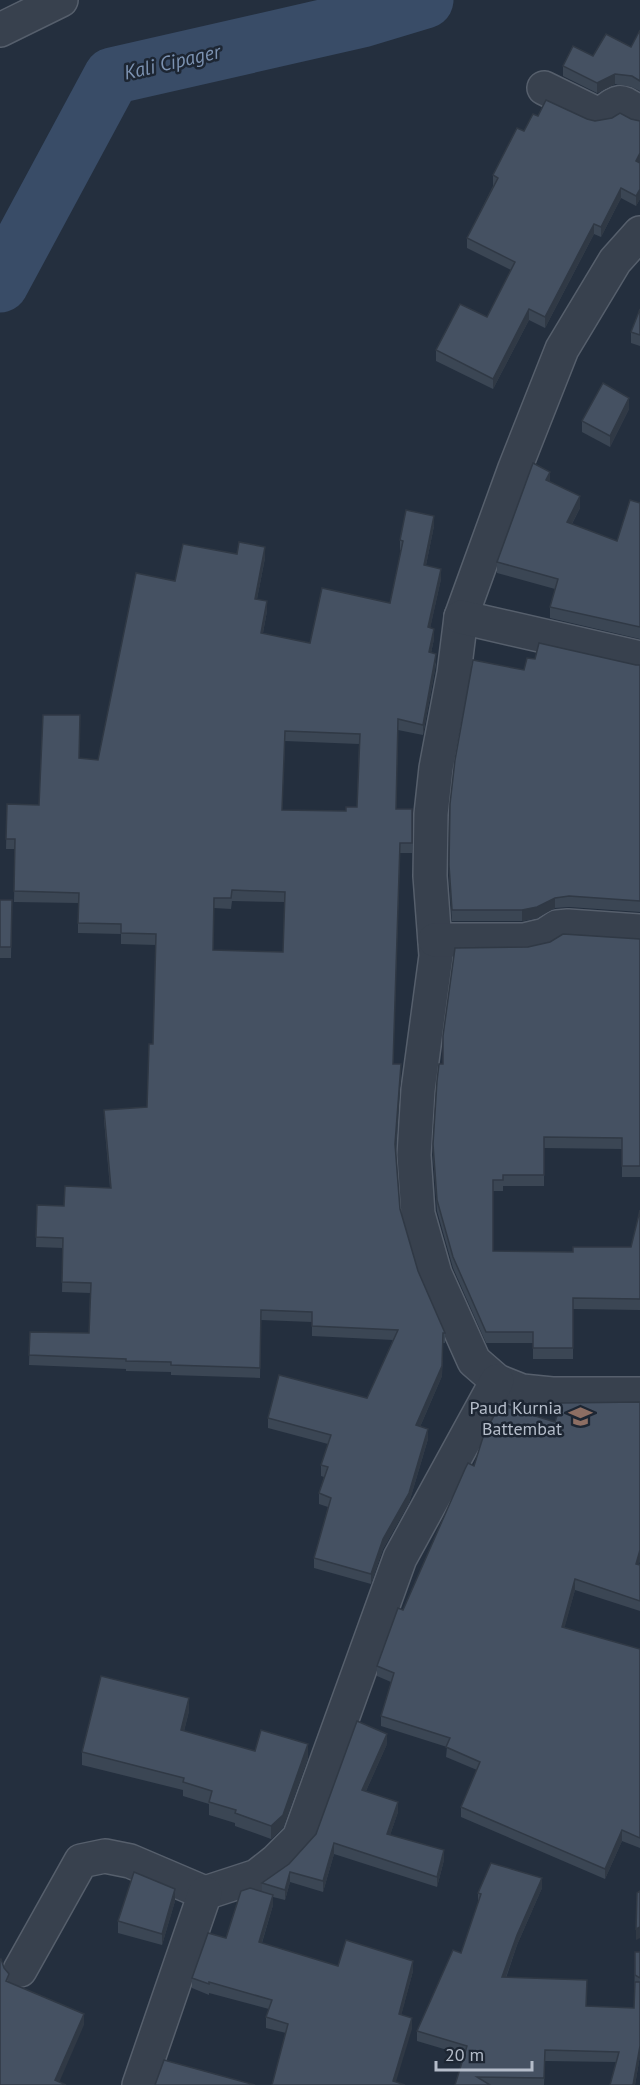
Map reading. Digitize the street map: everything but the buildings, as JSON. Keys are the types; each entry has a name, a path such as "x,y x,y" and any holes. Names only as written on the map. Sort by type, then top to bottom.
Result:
{"street":[{"path":"0,30 61,0"},
{"path":"544,88 595,113 602,113 613,104 620,102 640,113"},
{"path":"640,233 615,261 562,349 515,468 461,616 454,673 436,768 431,814 430,876 436,956 418,1090 414,1155 418,1214 435,1274 474,1361 497,1381 522,1391 552,1394 640,1394"},
{"path":"461,616 640,658"},
{"path":"435,940 524,940 545,934 557,927 568,926 640,931"},
{"path":"20,1970 81,1861 105,1856 130,1862 206,1893 257,1876 276,1862 299,1838 400,1558 497,1381"},
{"path":"139,2085 206,1893"}],"waterway":[{"name":"Kali Cipager","path":"0,284 112,76 362,19 425,0"}],"place":[{"name":"Paud Kurnia Battembat","path":"580,1417"}]}
